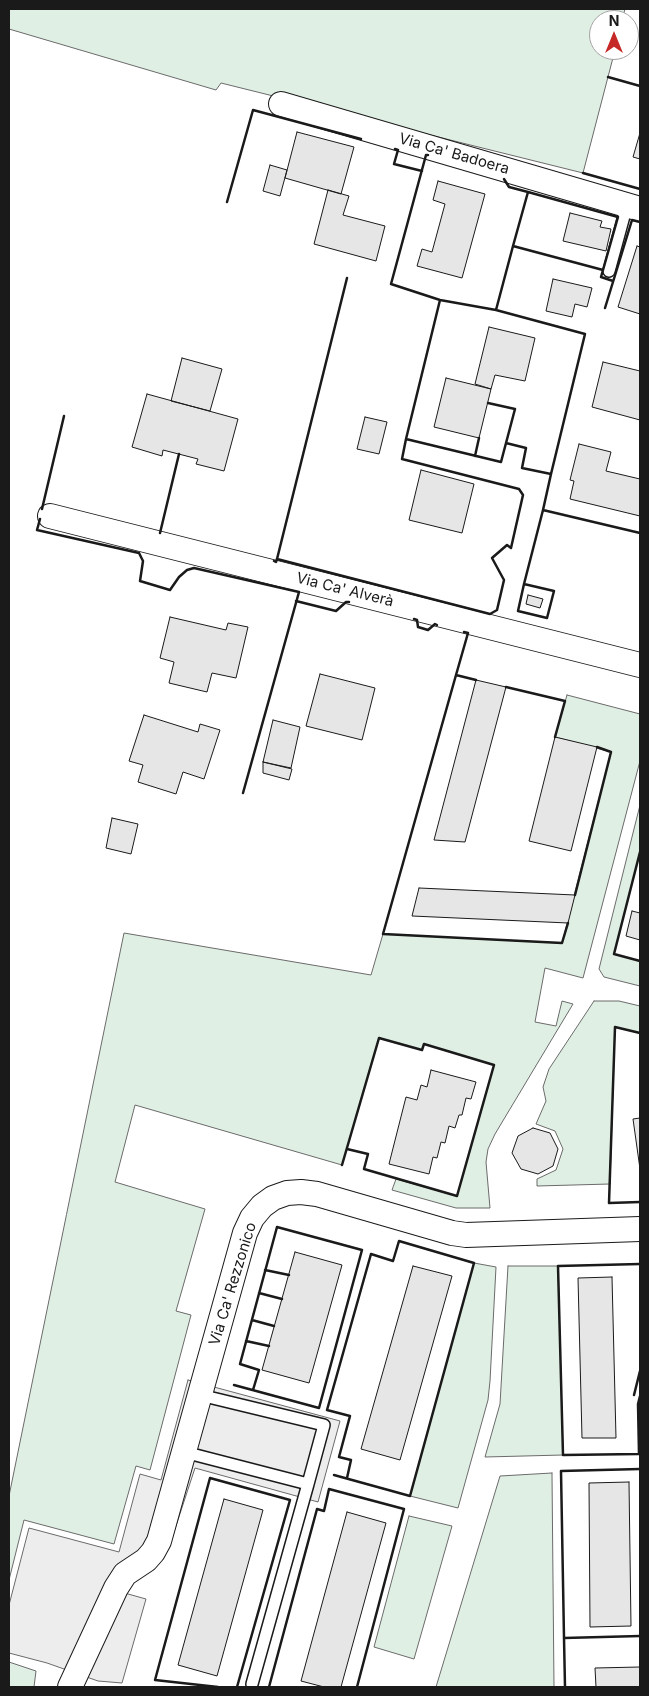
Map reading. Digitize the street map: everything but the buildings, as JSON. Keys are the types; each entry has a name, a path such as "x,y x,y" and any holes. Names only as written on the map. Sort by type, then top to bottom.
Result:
{"street":[{"name":"Via Ca' Badoera","path":"281,104 634,207"},
{"name":"Via Ca' Alverà","path":"50,516 640,665"},
{"name":"Via Ca' Rezzonico","path":"70,1687 116,1588 125,1574 146,1560 153,1552 159,1540 245,1233 262,1206 272,1198 287,1193 317,1194 452,1233 466,1235 640,1229"}],"lane":[{"name":"Via Ca' Badoera","path":"609,271 634,207"},
{"path":"200,1395 324,1425 252,1684"},
{"path":"184,1452 308,1484"}],"green space":[{"path":"9,9 625,9 589,10 589,60 612,60 583,173 221,83 216,90 9,29"},
{"path":"567,695 640,714 640,761 583,978 545,968 535,1022 556,1026 562,1001 573,1004 495,1134 488,1149 486,1162 490,1208 456,1208 392,1190 396,1179 457,1196 494,1065 424,1044 422,1050 379,1038 342,1165 135,1105 115,1182 205,1209 176,1311 191,1315 150,1470 136,1466 114,1544 24,1520 9,1580 9,1496 124,933 371,975 383,934 562,943 611,752 555,737"},
{"path":"640,805 640,852 614,954 640,961 640,986 604,977 599,969"},
{"path":"594,1001 619,1001 640,1006 640,1033 615,1027 610,1184 537,1186 537,1179 556,1170 563,1149 555,1131 536,1124 546,1101 543,1087 549,1069"},
{"path":"474,1263 496,1267 490,1381 488,1400 458,1508 410,1496"},
{"path":"508,1266 558,1266 563,1455 485,1457 500,1404"},
{"path":"552,1473 554,1687 436,1687 500,1476"},
{"path":"409,1516 452,1526 414,1659 374,1647"},
{"path":"9,1662 36,1671 34,1687 9,1687"}],"shaded area":[{"path":"188,1380 340,1421 318,1502 195,1468 171,1541 121,1592 146,1599 122,1683 98,1681 47,1663 9,1653 9,1605 29,1528 119,1552 140,1474 161,1480"}],"wall":[{"path":"608,77 640,86"},
{"path":"227,202 253,110 361,139"},
{"path":"395,149 398,150 394,164 422,171"},
{"path":"428,155 426,155 391,284 440,300 496,310"},
{"path":"583,173 640,189"},
{"path":"504,179 509,187 528,192 513,246"},
{"path":"528,192 618,217 603,270"},
{"path":"605,308 632,220 640,222"},
{"path":"506,443 526,448 522,468 551,474 585,334 496,310 513,246 603,270 601,277 613,281"},
{"path":"274,561 276,562 277,559 347,278"},
{"path":"440,300 406,439 501,462 515,409 488,403"},
{"path":"42,509 64,416"},
{"path":"475,456 479,438"},
{"path":"277,559 490,614 497,610 504,580 492,558 507,545 511,548 523,495 519,489 402,459 406,439"},
{"path":"160,533 179,454"},
{"path":"551,474 543,510 640,533"},
{"path":"524,584 543,510"},
{"path":"40,519 37,530 139,553 143,561 140,581 170,590 179,577 187,570 194,568 299,592 243,793"},
{"path":"524,584 554,591 547,618 518,611 524,584"},
{"path":"296,601 336,611 346,602 349,602"},
{"path":"414,619 417,620 418,627 428,630 435,624 437,625"},
{"path":"456,675 468,633 464,632"},
{"path":"476,680 456,675 383,934 562,943 568,923"},
{"path":"506,687 565,701 555,737"},
{"path":"575,895 611,752 597,747"},
{"path":"640,852 614,954 640,961"},
{"path":"640,1033 615,1027 609,1203 640,1202"},
{"path":"342,1165 379,1038 422,1050 424,1044 494,1065 457,1196 364,1169 368,1154 347,1149"},
{"path":"234,1385 319,1408 362,1250 277,1227 240,1364 259,1370 253,1390"},
{"path":"334,1475 410,1496 474,1263 399,1241 393,1261 371,1254 327,1410 350,1416 339,1457 351,1460 347,1478"},
{"path":"640,1264 558,1266 563,1455 639,1454 638,1404 640,1396"},
{"path":"265,1270 289,1275"},
{"path":"259,1293 282,1299"},
{"path":"252,1320 274,1326"},
{"path":"246,1341 269,1346"},
{"path":"634,1395 640,1371"},
{"path":"640,1469 561,1471 564,1638 640,1636"},
{"path":"218,1687 155,1680 210,1478 290,1500 237,1687"},
{"path":"269,1687 317,1509 324,1511 329,1489 404,1509 357,1687"},
{"path":"564,1638 565,1687"}]}
